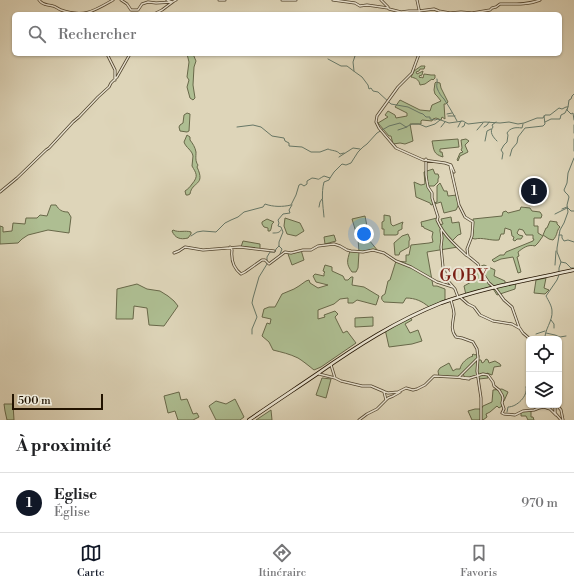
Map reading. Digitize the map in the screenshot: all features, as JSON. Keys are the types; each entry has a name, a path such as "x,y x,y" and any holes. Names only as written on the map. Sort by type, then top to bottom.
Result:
{"main road":[{"path":"249,420 362,343 401,321 459,297 494,287 574,270"}],"street":[{"path":"39,0 47,6 53,6 66,12"},
{"path":"90,12 113,0"},
{"path":"121,0 132,10 138,10 142,4 148,2 156,3 176,0"},
{"path":"219,0 225,0"},
{"path":"282,0 296,0"},
{"path":"333,0 351,2 360,6 367,5 388,8 401,12 434,8 443,12"},
{"path":"381,0 388,8"},
{"path":"417,0 419,11"},
{"path":"478,12 490,10 500,4 528,3 540,0"},
{"path":"158,12 162,10 170,1"},
{"path":"62,10 70,12"},
{"path":"108,56 115,70 115,80"},
{"path":"0,192 51,146 109,87 119,74 129,56"},
{"path":"418,56 412,73 398,87 376,117 376,122 379,128 396,148 418,158 448,164 452,167 454,172"},
{"path":"426,160 428,187 432,193 432,198 438,217 437,220 443,232 466,255 478,264 482,274 512,307 521,329 526,336"},
{"path":"448,164 451,168 457,199 464,216 473,222 472,236 467,249 468,256"},
{"path":"440,226 442,233 441,247 443,267 448,281 459,297 475,308 480,315 493,321 512,324 521,329"},
{"path":"230,247 232,250 233,264 237,271 241,274 262,260 269,264 284,252 294,252 334,244 351,251 359,252 373,250 384,253 396,261 417,270 438,282 453,287"},
{"path":"174,253 185,247 207,250 240,247 274,251"},
{"path":"451,300 453,308 453,333 456,337 473,342 477,348 477,371 481,400 481,420"},
{"path":"459,377 478,358"},
{"path":"331,364 335,378"},
{"path":"317,374 341,381 371,386 384,392 390,393 401,391"},
{"path":"359,420 377,409 386,400 406,388 413,390 417,389 425,385 434,376 470,378 483,374 488,375 494,386 499,390 503,398 503,413 505,415 515,415 523,411 544,407 550,409 563,420"},
{"path":"384,392 386,400"},
{"path":"556,408 556,415"},
{"path":"559,408 561,410 563,420"}],"green space":[{"path":"188,56 194,56 196,61 194,67 193,85 195,98 193,100 190,98 187,87 189,80 187,77 189,62"},
{"path":"421,66 425,66 424,69 420,69 416,72 417,74 423,71 422,75 419,76 420,78 423,78 424,74 435,75 435,78 425,84 420,85 418,80 411,77 414,71"},
{"path":"436,82 440,83 448,102 444,104 445,119 442,117 441,120 436,118 432,121 422,120 421,124 410,124 413,141 405,144 393,144 391,136 389,136 378,123 388,117 385,115 388,111 395,115 396,118 407,116 407,113 395,107 400,100 420,110 430,111 432,105 441,101 435,94 434,90"},
{"path":"187,113 190,114 189,131 180,131 179,127 183,123 184,115"},
{"path":"187,135 190,137 190,140 196,150 197,167 200,177 198,183 193,187 190,194 186,195 185,191 196,177 196,173 192,166 193,156 184,142"},
{"path":"458,139 459,147 440,149 443,157 434,151 432,141"},
{"path":"466,139 469,141 465,145 468,152 460,156 458,161 457,160 460,153 463,152 461,150 461,140"},
{"path":"433,169 435,174 438,174 439,177 438,182 434,186 428,186 432,193 434,203 437,202 437,186 440,183 444,191 447,191 448,196 457,195 459,204 456,210 444,213 441,202 431,205 430,203 416,197 414,182 421,185 425,184 424,172"},
{"path":"51,205 56,205 64,212 68,212 71,217 69,233 48,230 28,235 18,243 0,244 0,226 3,227 3,232 12,231 13,223 25,224 26,218 37,218 40,215 47,216"},
{"path":"521,207 530,208 532,211 540,212 542,215 541,218 534,218 534,226 538,226 538,233 543,236 535,246 528,246 518,252 519,256 517,257 521,272 518,273 513,257 494,262 492,260 500,255 504,255 506,252 533,241 533,235 526,235 523,230 519,229 517,233 523,236 521,239 517,239 515,241 513,240 514,237 512,236 511,230 505,228 504,234 501,234 499,240 471,238 473,219 502,216 503,212 506,211 508,213 520,210"},
{"path":"384,215 390,216 391,224 393,226 403,222 402,229 398,231 398,234 384,235 382,222 384,221"},
{"path":"365,216 369,240 378,251 373,250 359,252 358,239 352,219"},
{"path":"451,217 452,223 459,222 461,234 452,241 458,247 427,252 433,286 445,289 445,300 429,307 418,300 409,298 406,298 403,303 384,302 382,296 385,294 388,281 390,280 396,261 406,262 406,255 409,255 411,245 433,242 433,232 424,228 423,226 422,227 421,222 437,218 439,225 443,224 441,219"},
{"path":"285,218 300,223 304,231 296,236 287,234 284,226"},
{"path":"267,219 274,222 270,231 268,231 268,228 264,227 262,224 262,222"},
{"path":"550,221 557,222 560,227 553,240 543,235"},
{"path":"172,231 189,231 191,234 188,238 180,239 176,237"},
{"path":"408,234 410,239 409,247 400,252 399,255 395,255 394,243 402,236"},
{"path":"334,235 336,241 325,244 324,237"},
{"path":"243,241 260,244 260,249 241,247"},
{"path":"301,250 304,260 292,265 288,254"},
{"path":"350,251 359,252 358,268 356,272 352,272 348,262"},
{"path":"325,265 332,267 332,271 343,276 345,280 353,277 352,285 364,287 379,296 376,305 357,300 353,303 348,303 348,298 340,299 334,304 318,310 318,319 335,311 338,314 335,317 343,333 347,331 356,343 321,367 314,370 298,358 273,350 269,342 262,336 267,323 270,324 271,319 262,317 264,309 275,307 282,294 294,289 306,281 309,280 310,283 318,288 328,285 316,282 313,276 315,274 324,276 325,272 323,271"},
{"path":"484,265 495,270 494,276 505,281 505,286 516,283 515,289 497,295 492,287 466,295 464,286 473,281 472,273 476,271 476,268"},
{"path":"546,278 544,288 549,290 545,294 534,293 536,280"},
{"path":"137,284 147,289 160,291 174,301 178,306 164,326 149,325 147,308 134,306 133,319 116,319 117,289"},
{"path":"373,317 373,326 355,327 355,318"},
{"path":"410,317 412,320 405,324 410,333 418,330 422,341 389,347 385,329"},
{"path":"478,353 478,360 481,360 482,363 486,359 489,363 495,361 501,366 494,367 492,375 487,373 488,378 479,379 478,376 465,378 463,374 459,377 439,377 438,371 440,368 449,363 453,371 460,369 465,361 473,356 473,354 475,355"},
{"path":"322,378 331,379 326,398 316,395"},
{"path":"502,389 508,392 502,406 499,408 497,406 486,414 487,417 483,420 472,420 468,411 481,409 483,406 492,402 493,390"},
{"path":"179,392 181,400 187,399 193,414 197,413 199,417 193,420 178,420 175,411 168,413 164,396"},
{"path":"235,399 244,417 240,420 216,420 209,406 216,401 226,404"},
{"path":"4,404 13,404 14,420 7,420"},
{"path":"271,410 272,420 256,420"},
{"path":"531,410 531,417 533,417 534,420 528,420 526,416 521,416 521,412"}],"waterway":[{"path":"354,71 353,62 355,56"},
{"path":"328,59 341,66 347,66 362,77 369,89 371,88 373,91 378,92 391,104 408,107 426,117 430,117 430,119 438,119 449,123 463,121 468,124 485,122 524,123 537,118 543,118 545,115 550,115 559,108 562,109 568,107 569,100 574,94"},
{"path":"437,79 437,87 457,121"},
{"path":"568,107 567,110 571,114 573,113 574,120"},
{"path":"545,122 551,119 560,119 561,115 565,113 567,109"},
{"path":"447,114 452,113"},
{"path":"448,116 455,116"},
{"path":"510,156 512,149 517,143 518,137 525,128 543,126 545,124 544,116"},
{"path":"191,236 197,232 203,231 216,232 225,223 238,217 244,212 263,207 265,204 271,206 291,205 299,185 301,184 304,186 307,184 307,181 312,178 318,179 324,176 330,178 342,164 346,165 351,163 358,152 377,133 389,126 400,123 406,127 412,124 419,124 426,127 435,124 440,120"},
{"path":"458,127 461,121"},
{"path":"441,127 445,122"},
{"path":"484,127 489,122"},
{"path":"496,122 492,125 493,127 491,133 497,141"},
{"path":"462,127 465,123"},
{"path":"477,130 483,123"},
{"path":"502,159 503,153 501,150 507,142 507,133 513,128 522,128 523,124"},
{"path":"237,127 253,125 261,127 272,136 284,138 285,141 289,143 289,146 302,147 311,152 320,152 328,149 336,151 340,154 344,153"},
{"path":"574,125 574,133"},
{"path":"398,130 407,127"},
{"path":"485,141 487,131 491,129"},
{"path":"574,139 574,151"},
{"path":"339,157 353,148 360,149"},
{"path":"559,272 561,262 557,248 560,230 568,212 567,205 569,197 564,190 567,183 568,173 574,158"},
{"path":"324,217 322,200 323,186 324,182 330,178"},
{"path":"319,207 322,199"},
{"path":"252,334 252,329 257,317 252,303 259,277 267,264 267,257 270,252 275,252 279,246 283,232 281,227 278,226 278,220 283,214 290,213 289,210 292,205"},
{"path":"562,209 567,207"},
{"path":"555,214 567,208"},
{"path":"568,208 571,211 574,211"},
{"path":"273,233 281,230"},
{"path":"559,235 562,235 564,241 568,240 574,242"},
{"path":"279,246 282,249 280,254"},
{"path":"555,265 556,251"},
{"path":"561,262 566,263 571,268 574,268"},
{"path":"545,336 552,315 551,307 546,296 559,275"},
{"path":"551,320 554,324 554,328"},
{"path":"536,334 545,331"},
{"path":"546,333 560,337 566,336"},
{"path":"507,412 508,407 515,405 524,397 526,390"}],"place":[{"name":"Eglise","path":"534,191"}],"district":[{"name":"GOBY","path":"464,275"}]}
